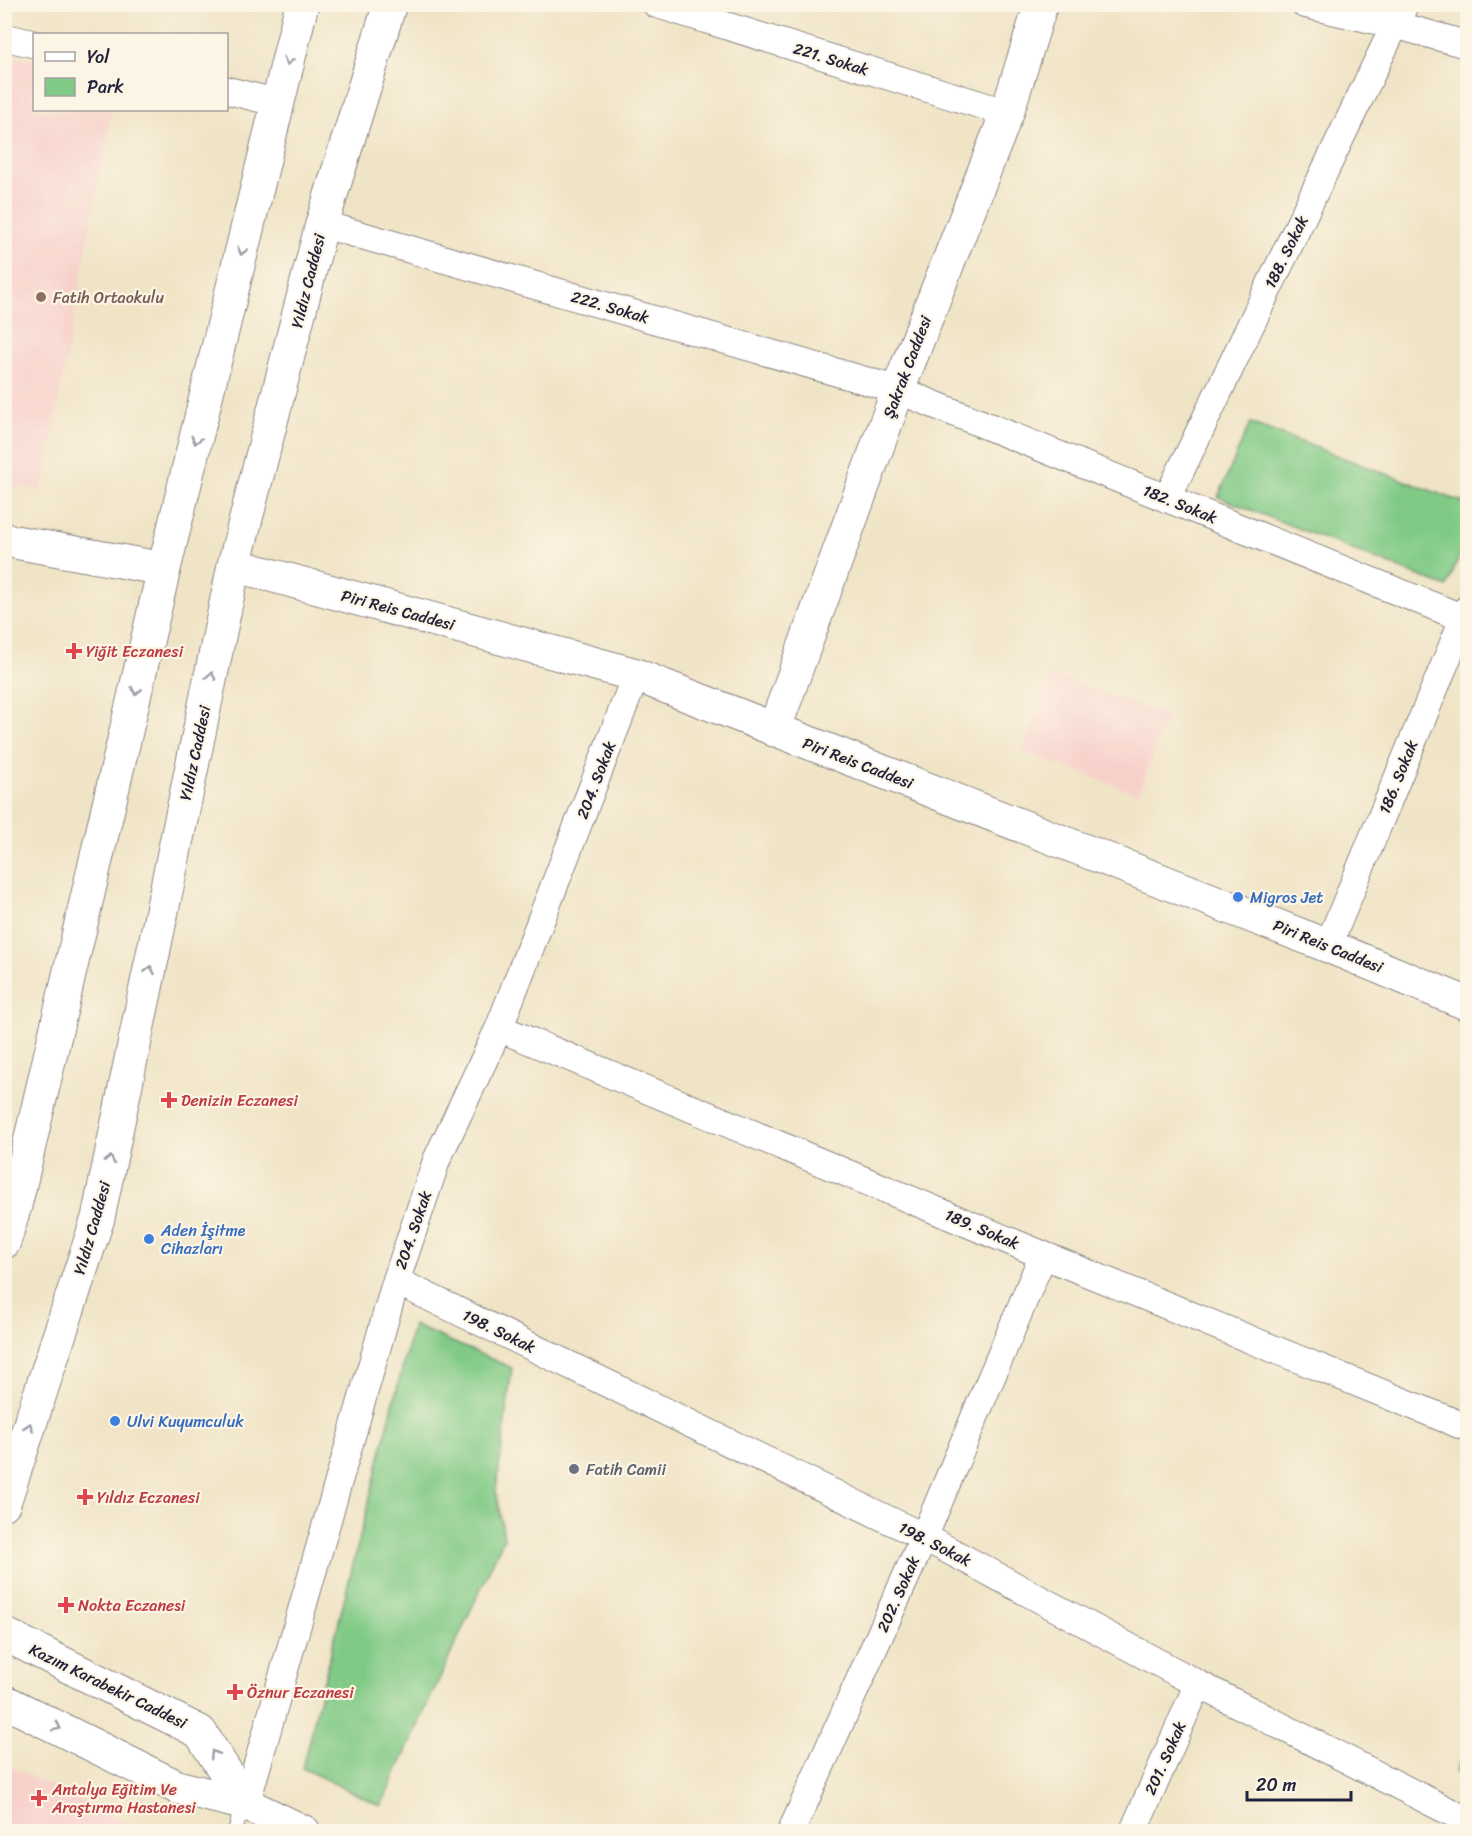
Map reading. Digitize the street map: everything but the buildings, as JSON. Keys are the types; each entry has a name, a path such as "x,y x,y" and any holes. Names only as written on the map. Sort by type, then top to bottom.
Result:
{"street":[{"path":"4,1242 10,1203 303,4"},
{"name":"Yıldız Caddesi","path":"4,1503 98,1218 234,566 322,224 390,4"},
{"name":"221. Sokak","path":"656,4 1007,113"},
{"name":"Şakrak Caddesi","path":"774,730 898,390 1007,113 1041,4"},
{"path":"1304,4 1400,15 1467,45"},
{"name":"188. Sokak","path":"1167,499 1400,15"},
{"path":"4,37 33,44"},
{"path":"228,90 278,102"},
{"name":"222. Sokak","path":"322,224 898,390"},
{"name":"182. Sokak","path":"898,390 1167,499 1465,613"},
{"path":"4,540 164,569"},
{"name":"Piri Reis Caddesi","path":"234,566 636,675 1328,946 1467,1004"},
{"name":"186. Sokak","path":"1328,946 1465,613"},
{"name":"204. Sokak","path":"240,1818 396,1281 437,1159 499,1028 636,675"},
{"name":"189. Sokak","path":"499,1028 1043,1255 1467,1428"},
{"name":"202. Sokak","path":"791,1832 924,1537 1043,1255"},
{"name":"198. Sokak","path":"396,1281 924,1537 1198,1684 1467,1821"},
{"name":"Kazım Karabekir Caddesi","path":"4,1634 200,1732 240,1818"},
{"name":"201. Sokak","path":"1133,1832 1198,1684"},
{"path":"4,1701 240,1818 304,1832"}],"shaded area":[{"name":"Fatih Ortaokulu","path":"4,55 33,60 33,111 112,111 42,490 5,485"},
{"path":"1050,674 1167,716 1139,794 1022,752"},
{"name":"Antalya Eğitim Ve Araştırma Hastanesi","path":"5,1764 142,1831 5,1831"}],"green space":[{"path":"1250,423 1467,504 1467,536 1447,587 1218,497"},
{"path":"413,1325 512,1368 496,1492 504,1538 381,1806 302,1768"},
{"path":"1467,1746 1468,1776 1456,1771"}],"place":[{"name":"Fatih Ortaokulu","path":"41,297"},
{"name":"Yiğit Eczanesi","path":"74,651"},
{"name":"Migros Jet","path":"1238,897"},
{"name":"Denizin Eczanesi","path":"169,1100"},
{"name":"Aden İşitme Cihazları","path":"149,1239"},
{"name":"Ulvi Kuyumculuk","path":"115,1421"},
{"name":"Fatih Camii","path":"574,1469"},
{"name":"Yıldız Eczanesi","path":"85,1497"},
{"name":"Nokta Eczanesi","path":"66,1605"},
{"name":"Öznur Eczanesi","path":"235,1692"},
{"name":"Antalya Eğitim Ve Araştırma Hastanesi","path":"39,1798"}]}
